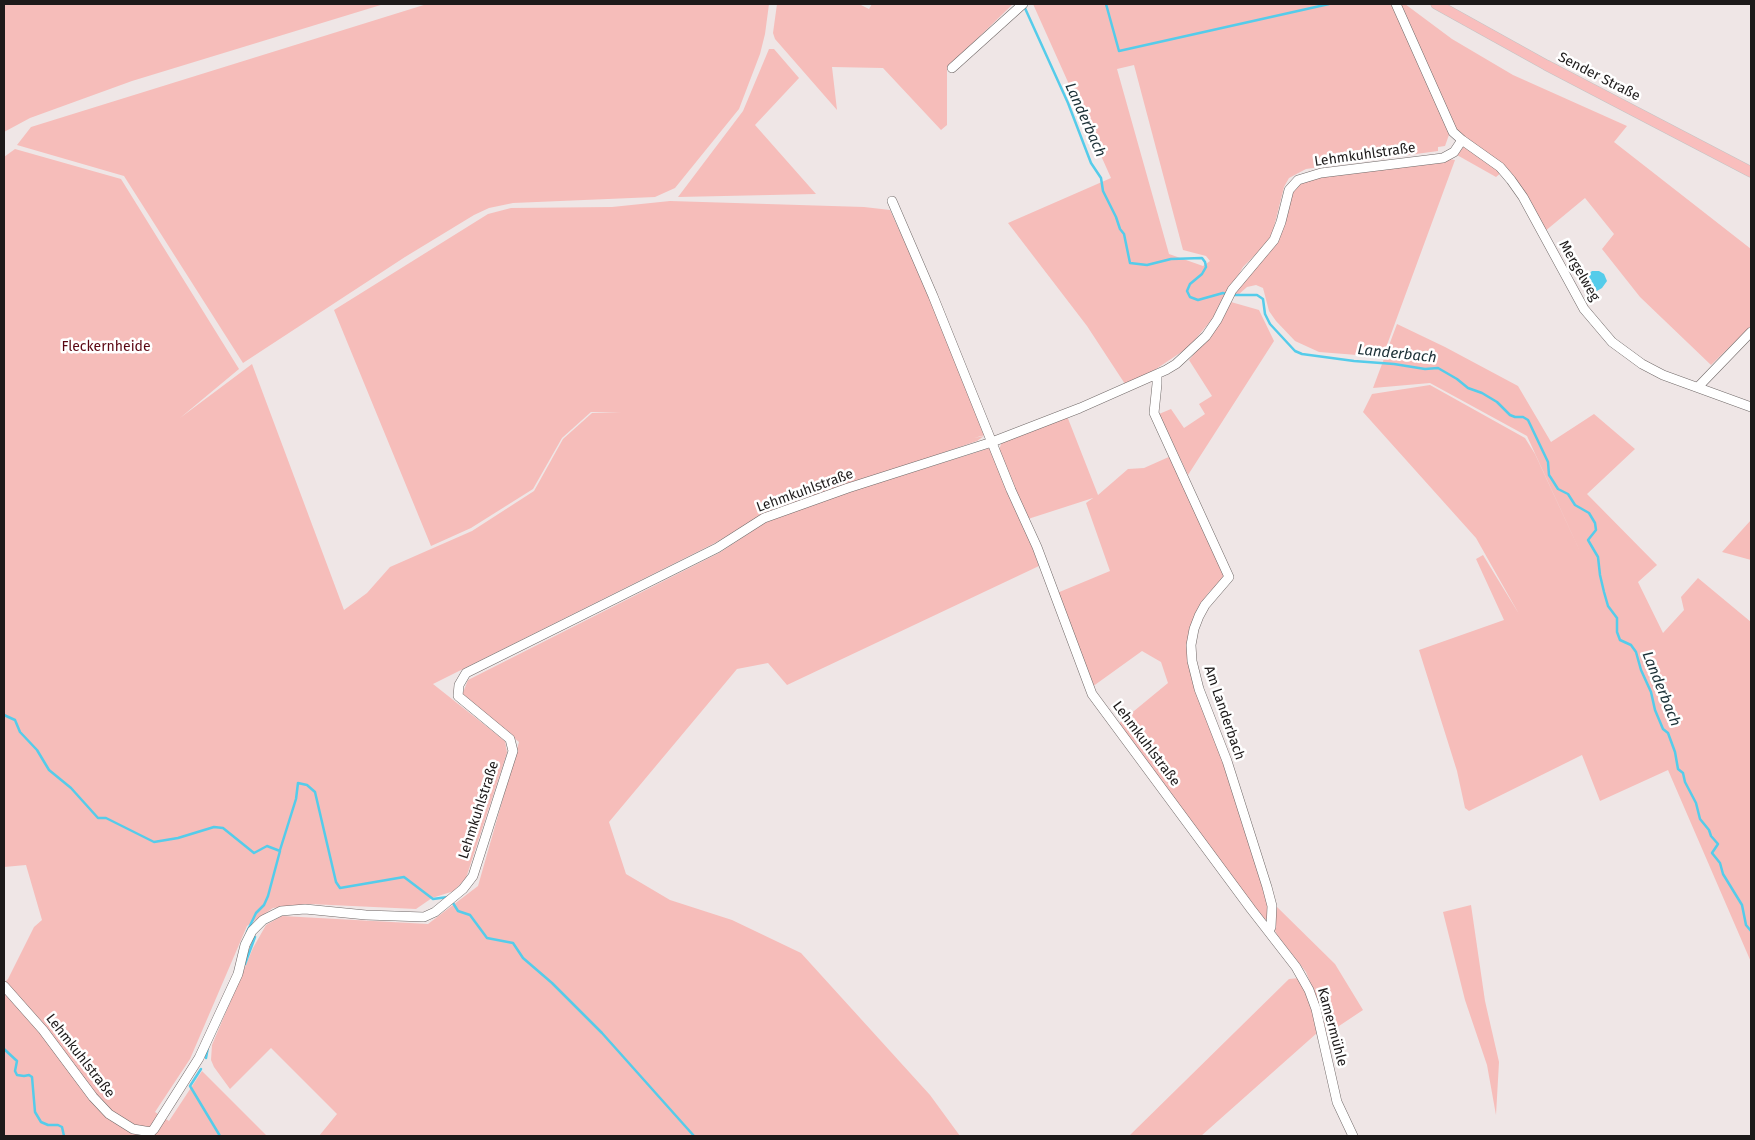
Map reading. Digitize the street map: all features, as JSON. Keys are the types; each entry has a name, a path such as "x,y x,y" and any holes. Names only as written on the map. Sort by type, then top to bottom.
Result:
{"main road":[{"name":"Sender Straße","path":"1436,4 1546,65 1751,172"}],"street":[{"path":"952,68 1023,4"},
{"path":"1396,4 1453,132 1462,140"},
{"name":"Lehmkuhlstraße","path":"4,986 43,1030 109,1114 133,1129 151,1132 199,1058 238,974 245,945 252,931 263,920 281,911 305,910 366,915 424,916 435,912 456,895 473,876 513,751 510,739 458,696 459,685 466,673 717,548 764,518 848,488 992,442 1080,408 1157,375 1176,364 1201,341 1217,320 1232,290 1274,240 1281,222 1289,190 1298,180 1321,174 1443,158 1454,152 1462,140"},
{"name":"Mergelweg","path":"1462,140 1500,167 1511,180 1523,197 1584,308 1612,342 1642,364 1663,375 1698,386 1751,407"},
{"name":"Lehmkuhlstraße","path":"892,200 1037,547 1092,694 1269,931"},
{"path":"1698,386 1751,332"},
{"name":"Am Landerbach","path":"1157,375 1158,384 1154,413 1229,577 1205,605 1199,616 1191,645 1192,661 1198,689 1227,761 1267,887 1272,906 1271,927 1269,931"},
{"name":"Kamermühle","path":"1269,931 1296,967 1309,990 1316,1009 1337,1102 1353,1136"}],"green space":[{"path":"4,4 384,4 132,81 30,118 4,132"},
{"path":"427,4 769,4 760,54 739,109 675,188 655,197 513,203 489,208 474,215 405,257 243,363 124,176 17,145 31,127"},
{"path":"777,4 859,4 869,9 872,4 1013,4 947,68 947,125 941,130 883,68 832,67 837,110 775,39 773,33"},
{"path":"1033,4 1391,4 1450,132 1445,146 1438,147 1438,151 1306,169 1289,178 1284,187 1271,239 1243,267 1213,318 1189,347 1153,371 1125,384 1087,326 1008,223 1111,178","holes":["1134,65 1183,250 1206,256 1210,261 1203,266 1169,254 1117,69"]},
{"path":"1399,4 1405,4 1452,39 1513,75 1627,126 1614,142 1751,249 1751,326 1711,365 1640,297 1602,249 1614,234 1585,198 1544,232 1526,196 1456,129"},
{"path":"769,49 774,49 799,78 755,125 816,194 678,197 743,111"},
{"path":"1464,146 1502,172 1496,177 1457,155"},
{"name":"Fleckernheide","path":"15,149 121,179 239,369 180,418 252,364 344,610 367,593 390,567 472,531 534,491 563,439 592,413 621,412 591,412 562,438 533,489 471,528 431,546 334,310 488,214 511,208 612,207 670,201 864,207 890,210 929,295 985,435 974,438 984,436 977,441 763,515 715,543 433,684 505,741 507,753 466,878 454,891 432,898 416,909 310,904 273,908 247,926 190,1059 155,1112 169,1121 202,1071 267,1136 4,1136 4,983 8,979 34,927 42,920 26,865 4,867 4,157"},
{"path":"1449,159 1455,160 1384,353 1370,356 1319,352 1295,341 1276,321 1269,311 1263,288 1256,285 1247,287 1238,295 1233,294 1276,243 1292,193 1301,183 1309,179 1443,162"},
{"path":"1231,302 1259,310 1274,341 1188,475 1159,414 1171,409 1184,428 1205,414 1199,404 1212,396 1189,360 1220,323"},
{"path":"1397,324 1518,386 1551,442 1594,414 1635,449 1587,494 1657,565 1638,582 1663,633 1684,610 1681,597 1698,578 1751,622 1751,962 1668,770 1600,801 1582,755 1469,811 1465,808 1457,771 1419,650 1504,620 1476,559 1483,555 1519,614 1476,538 1363,412 1372,394 1430,385 1525,438 1535,454 1583,558 1527,436 1430,383 1373,388"},
{"path":"1067,416 1098,495 1128,469 1144,468 1171,456 1225,577 1218,586 1209,592 1198,608 1189,643 1267,899 1268,918 1264,920 1117,725 1168,683 1161,662 1142,651 1092,687 1057,593 1110,571 1086,503 1093,498 1028,519 999,450 1002,441"},
{"path":"990,448 1029,538 1039,566 787,685 768,663 737,669 609,822 626,874 670,900 732,920 801,953 930,1095 960,1136 319,1136 337,1114 271,1048 230,1089 211,1060 212,1045 253,948 266,925 282,916 428,924 478,886 519,742 462,695 468,680 719,553 766,522 849,492"},
{"path":"1751,520 1751,560 1722,552"},
{"path":"1275,905 1335,964 1363,1010 1327,1034 1320,1007 1306,972 1277,935 1274,928"},
{"path":"1471,905 1485,1001 1499,1062 1496,1115 1487,1065 1465,1000 1443,912"},
{"path":"1299,978 1313,1011 1317,1033 1201,1136 1129,1136 1289,979"}],"water":[{"path":"1592,271 1599,271 1604,274 1607,281 1602,288 1590,295 1586,293 1584,278"}],"waterway":[{"path":"1106,4 1119,51 1329,4"},
{"name":"Landerbach","path":"1024,6 1068,103 1091,163 1101,178 1103,191 1124,234 1130,263 1147,265 1171,259 1202,258 1206,267 1202,274 1190,284 1187,291 1190,297 1198,300 1223,293 1226,294"},
{"name":"Landerbach","path":"1232,295 1257,295 1263,299 1265,314 1270,324 1295,351 1302,354 1425,369 1438,368 1468,388 1482,393 1497,402 1510,415 1523,417 1528,420 1548,462 1549,475 1558,489 1568,494 1575,505 1589,513 1595,523 1596,530 1588,540 1598,557 1604,592 1608,606 1617,618 1617,632 1620,640 1631,645 1636,652 1641,670 1651,692 1655,710 1663,729 1668,733 1675,752 1678,769 1683,773 1685,782 1696,803 1700,819 1718,844 1712,853 1720,863 1723,874 1742,905 1746,925 1751,931"},
{"path":"4,715 15,720 20,732 37,750 49,770 71,788 98,818 106,818 154,842 178,838 214,827 223,828 254,853 267,846 280,851 268,896 264,905 256,913 247,932"},
{"path":"280,850 296,799 298,783 307,785 315,792 336,882 340,888 404,877 433,899 448,897"},
{"path":"453,903 458,911 470,915 487,938 513,943 523,958 552,983 602,1033 694,1136"},
{"path":"245,964 255,937"},
{"path":"206,1058 208,1047"},
{"path":"4,1049 17,1061 15,1071 17,1075 29,1075 32,1077 35,1112 41,1122 62,1127 64,1136"},
{"path":"201,1069 190,1086 220,1136"}]}
